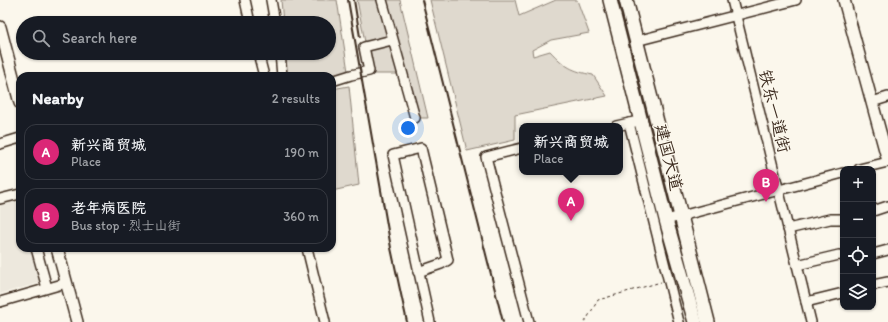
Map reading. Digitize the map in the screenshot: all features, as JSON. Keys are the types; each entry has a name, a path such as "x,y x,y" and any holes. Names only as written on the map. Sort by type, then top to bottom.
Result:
{"highway":[{"name":"建国大道","path":"610,0 635,121 666,220 695,322"},
{"name":"建国大道","path":"626,0 708,322"}],"main road":[{"path":"844,0 888,162"},
{"path":"0,27 16,88"},
{"path":"58,252 77,322"}],"street":[{"path":"244,0 248,16"},
{"path":"271,0 274,16"},
{"path":"382,0 415,118"},
{"name":"铁东一道街","path":"732,0 811,322"},
{"path":"636,41 796,0"},
{"path":"336,80 369,71 364,47 392,40"},
{"path":"260,60 263,72"},
{"path":"281,60 282,72"},
{"path":"872,102 888,97"},
{"path":"623,124 635,121 668,280 679,322"},
{"path":"0,144 16,139"},
{"path":"418,272 448,260 421,148 393,155 418,272 430,322"},
{"path":"519,149 486,157 529,322"},
{"path":"871,166 888,162"},
{"path":"666,220 840,174"},
{"path":"0,199 16,195"},
{"path":"876,210 888,206"},
{"path":"788,229 830,219 840,218"},
{"path":"876,253 888,250"},
{"path":"37,252 47,288"},
{"path":"308,252 325,322"},
{"path":"797,265 840,255"},
{"path":"876,284 888,282"},
{"path":"0,302 66,283"},
{"path":"806,302 840,294"}],"path":[{"path":"585,322 598,300 668,280"}],"shaded area":[{"path":"281,0 337,0 349,78 336,80 336,72 287,72 286,60 336,60 336,16 282,16"},
{"path":"357,0 400,0 428,118 411,118 398,74 371,74"},
{"path":"430,0 515,0 519,16 556,0 577,0 589,33 551,40 532,50 533,56 550,51 569,68 593,75 607,96 515,115 515,140 467,151"},
{"path":"349,86 359,185 336,190 336,88"},
{"path":"16,195 16,252 34,252 43,282 0,294 0,199"}],"railway":[{"path":"348,0 391,248 407,322"},
{"path":"354,0 360,37"},
{"path":"422,0 503,322"}],"place":[{"name":"老年病医院","path":"766,202"},
{"name":"新兴商贸城","path":"571,221"}]}
